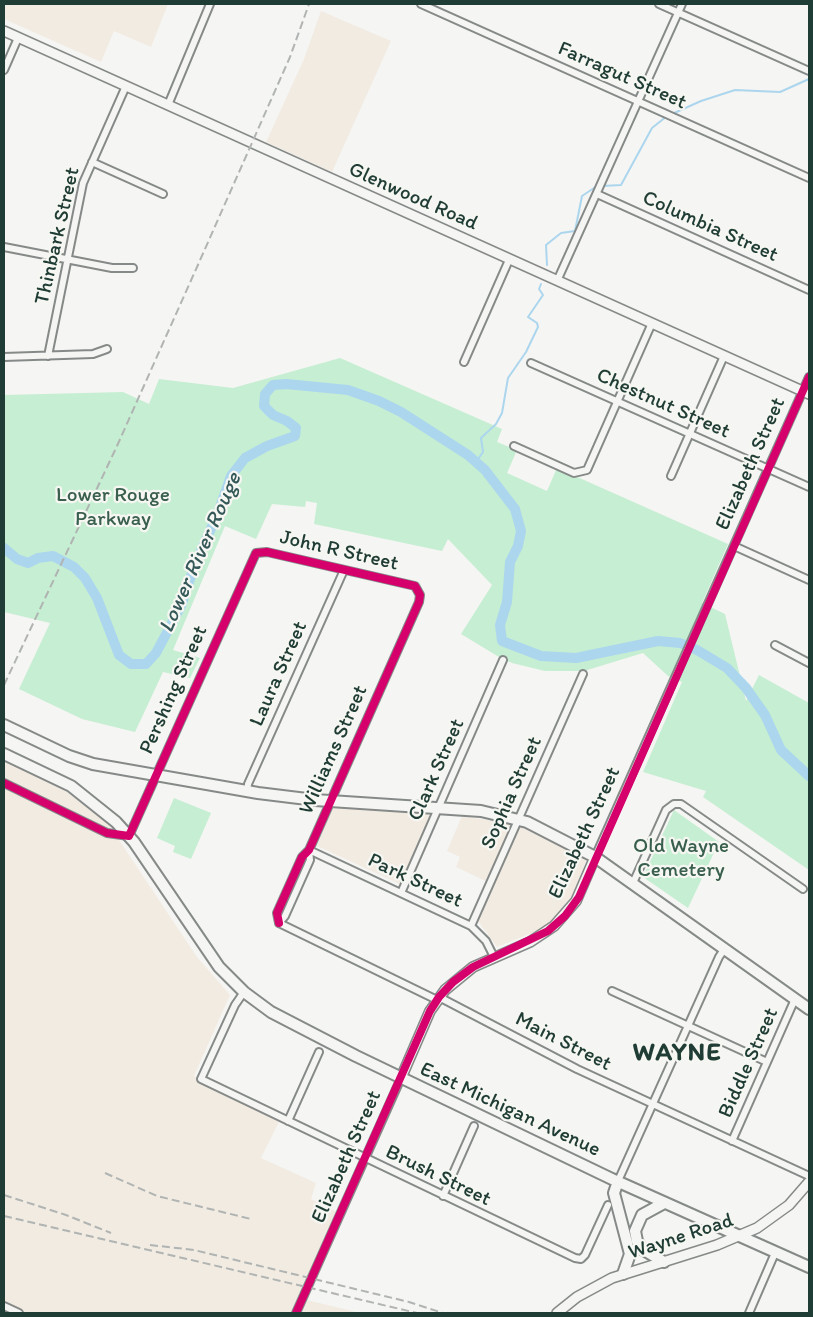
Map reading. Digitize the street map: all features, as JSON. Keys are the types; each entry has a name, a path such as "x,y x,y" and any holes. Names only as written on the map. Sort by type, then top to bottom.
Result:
{"main road":[{"path":"4,725 69,756 93,764 247,792 330,801 495,813 519,819 543,828 595,857 809,1009"},
{"name":"East Michigan Avenue","path":"4,754 71,786 93,802 129,836 210,956 244,992 283,1019 618,1182 809,1267"},
{"path":"618,1182 614,1193 630,1254 623,1274"},
{"path":"664,1203 642,1215 635,1231 637,1241 642,1249 664,1262"}],"street":[{"path":"168,105 210,4"},
{"name":"Farragut Street","path":"420,4 809,178"},
{"path":"659,4 809,71"},
{"path":"557,281 682,4"},
{"name":"Glenwood Road","path":"4,31 509,260 806,392"},
{"path":"4,70 18,38"},
{"name":"Thinbark Street","path":"48,356 83,184 126,86"},
{"path":"92,162 163,194"},
{"name":"Columbia Street","path":"597,194 809,290"},
{"path":"4,246 120,270 133,268"},
{"path":"464,362 509,260"},
{"path":"514,446 574,473 583,473 589,467 652,324"},
{"path":"4,357 93,354 107,349"},
{"path":"671,476 724,356"},
{"name":"Chestnut Street","path":"531,363 809,487"},
{"name":"Elizabeth Street","path":"296,1313 438,999 461,975 537,938 560,921 579,896 674,679 806,392 809,377"},
{"path":"734,546 809,580"},
{"name":"John R Street","path":"252,558 256,552 263,552 409,584 419,591"},
{"name":"Pershing Street","path":"129,836 252,558"},
{"name":"Laura Street","path":"247,792 248,784 344,570"},
{"name":"Williams Street","path":"279,923 285,916 310,860 309,850 419,602 419,591"},
{"path":"775,645 809,663"},
{"name":"Clark Street","path":"401,893 503,660"},
{"name":"Sophia Street","path":"470,926 583,674"},
{"path":"4,782 107,833 129,836"},
{"path":"633,883 666,810 674,804 682,804 803,889"},
{"name":"Park Street","path":"309,850 470,926 486,941 494,958"},
{"name":"Main Street","path":"279,923 438,999 530,1046 809,1176"},
{"path":"618,1182 719,956 725,948"},
{"path":"612,991 767,1062"},
{"name":"Brush Street","path":"244,992 235,1005 201,1079 519,1233 575,1258 580,1259 585,1255 608,1205"},
{"name":"Biddle Street","path":"732,1141 795,998"},
{"path":"288,1121 319,1052"},
{"path":"443,1196 474,1126"},
{"name":"Wayne Road","path":"557,1313 582,1294 623,1274 740,1237 779,1213 809,1182"},
{"path":"749,1313 775,1252"},
{"path":"4,1306 19,1313"}],"shaded area":[{"path":"4,4 168,4 151,47 114,31 101,62 4,19"},
{"path":"321,11 391,41 332,172 266,142 304,59"},
{"path":"4,759 63,789 107,822 197,957 230,995 194,1076 280,1120 261,1158 316,1183 311,1199 337,1212 298,1298 361,1313 4,1313"},
{"path":"336,806 424,812 428,814 430,819 400,884 317,846 332,809"},
{"path":"462,816 525,826 587,858 572,897 551,921 534,932 497,947 478,921 494,885 456,867 460,857 447,851"}],"green space":[{"name":"Lower Rouge Parkway","path":"340,358 502,429 497,442 517,450 507,473 547,491 557,468 728,544 702,603 725,614 746,701 759,675 809,703 809,870 703,797 706,791 643,772 682,682 668,676 643,653 584,671 545,671 512,663 499,657 461,634 492,585 448,539 442,551 314,524 317,503 306,501 305,507 272,504 256,539 225,526 173,650 200,658 190,678 163,672 135,732 82,719 19,689 50,623 4,612 4,395 123,392 149,404 159,379 233,388"},
{"path":"174,798 211,813 191,859 173,852 175,846 157,838"},
{"name":"Old Wayne Cemetery","path":"674,810 719,842 688,908 643,877"}],"waterway":[{"path":"672,114 701,101 735,90 780,92 809,79"},
{"path":"602,186 621,185 652,128 667,116"},
{"path":"547,265 546,245 561,233 575,231 582,196 597,186"},
{"path":"476,462 483,452 481,438 496,424 502,413 508,378 526,352 538,327 537,323 528,317 543,295 539,289 541,284"},
{"name":"Lower River Rouge","path":"4,548 17,559 28,563 38,558 53,556 74,567 85,578 97,598 119,655 131,664 146,664 156,653 181,606 195,564 218,513 231,476 245,458 267,446 295,436 296,428 287,421 273,415 264,406 265,394 273,385 286,384 348,390 379,401 401,412 468,455 485,470 515,509 521,531 518,546 510,562 507,602 500,625 502,641 541,656 576,658 658,641 680,643 697,650 727,668 746,688 765,715 781,750 809,776"}],"railway":[{"path":"4,685 117,446 290,57 309,4"},
{"path":"105,1173 157,1196 251,1219"},
{"path":"4,1195 66,1215 111,1233"},
{"path":"4,1216 417,1313"},
{"path":"150,1245 194,1250 409,1302 443,1313"}],"cycle path":[{"path":"296,1313 430,1011 439,997 453,982 473,967 548,931 565,916 579,897 809,377"},
{"path":"4,783 107,833 129,836 256,553 267,552 415,586 420,595 419,602 309,850 302,857 277,913 279,923"}],"district":[{"name":"WAYNE","path":"677,1053"}]}
